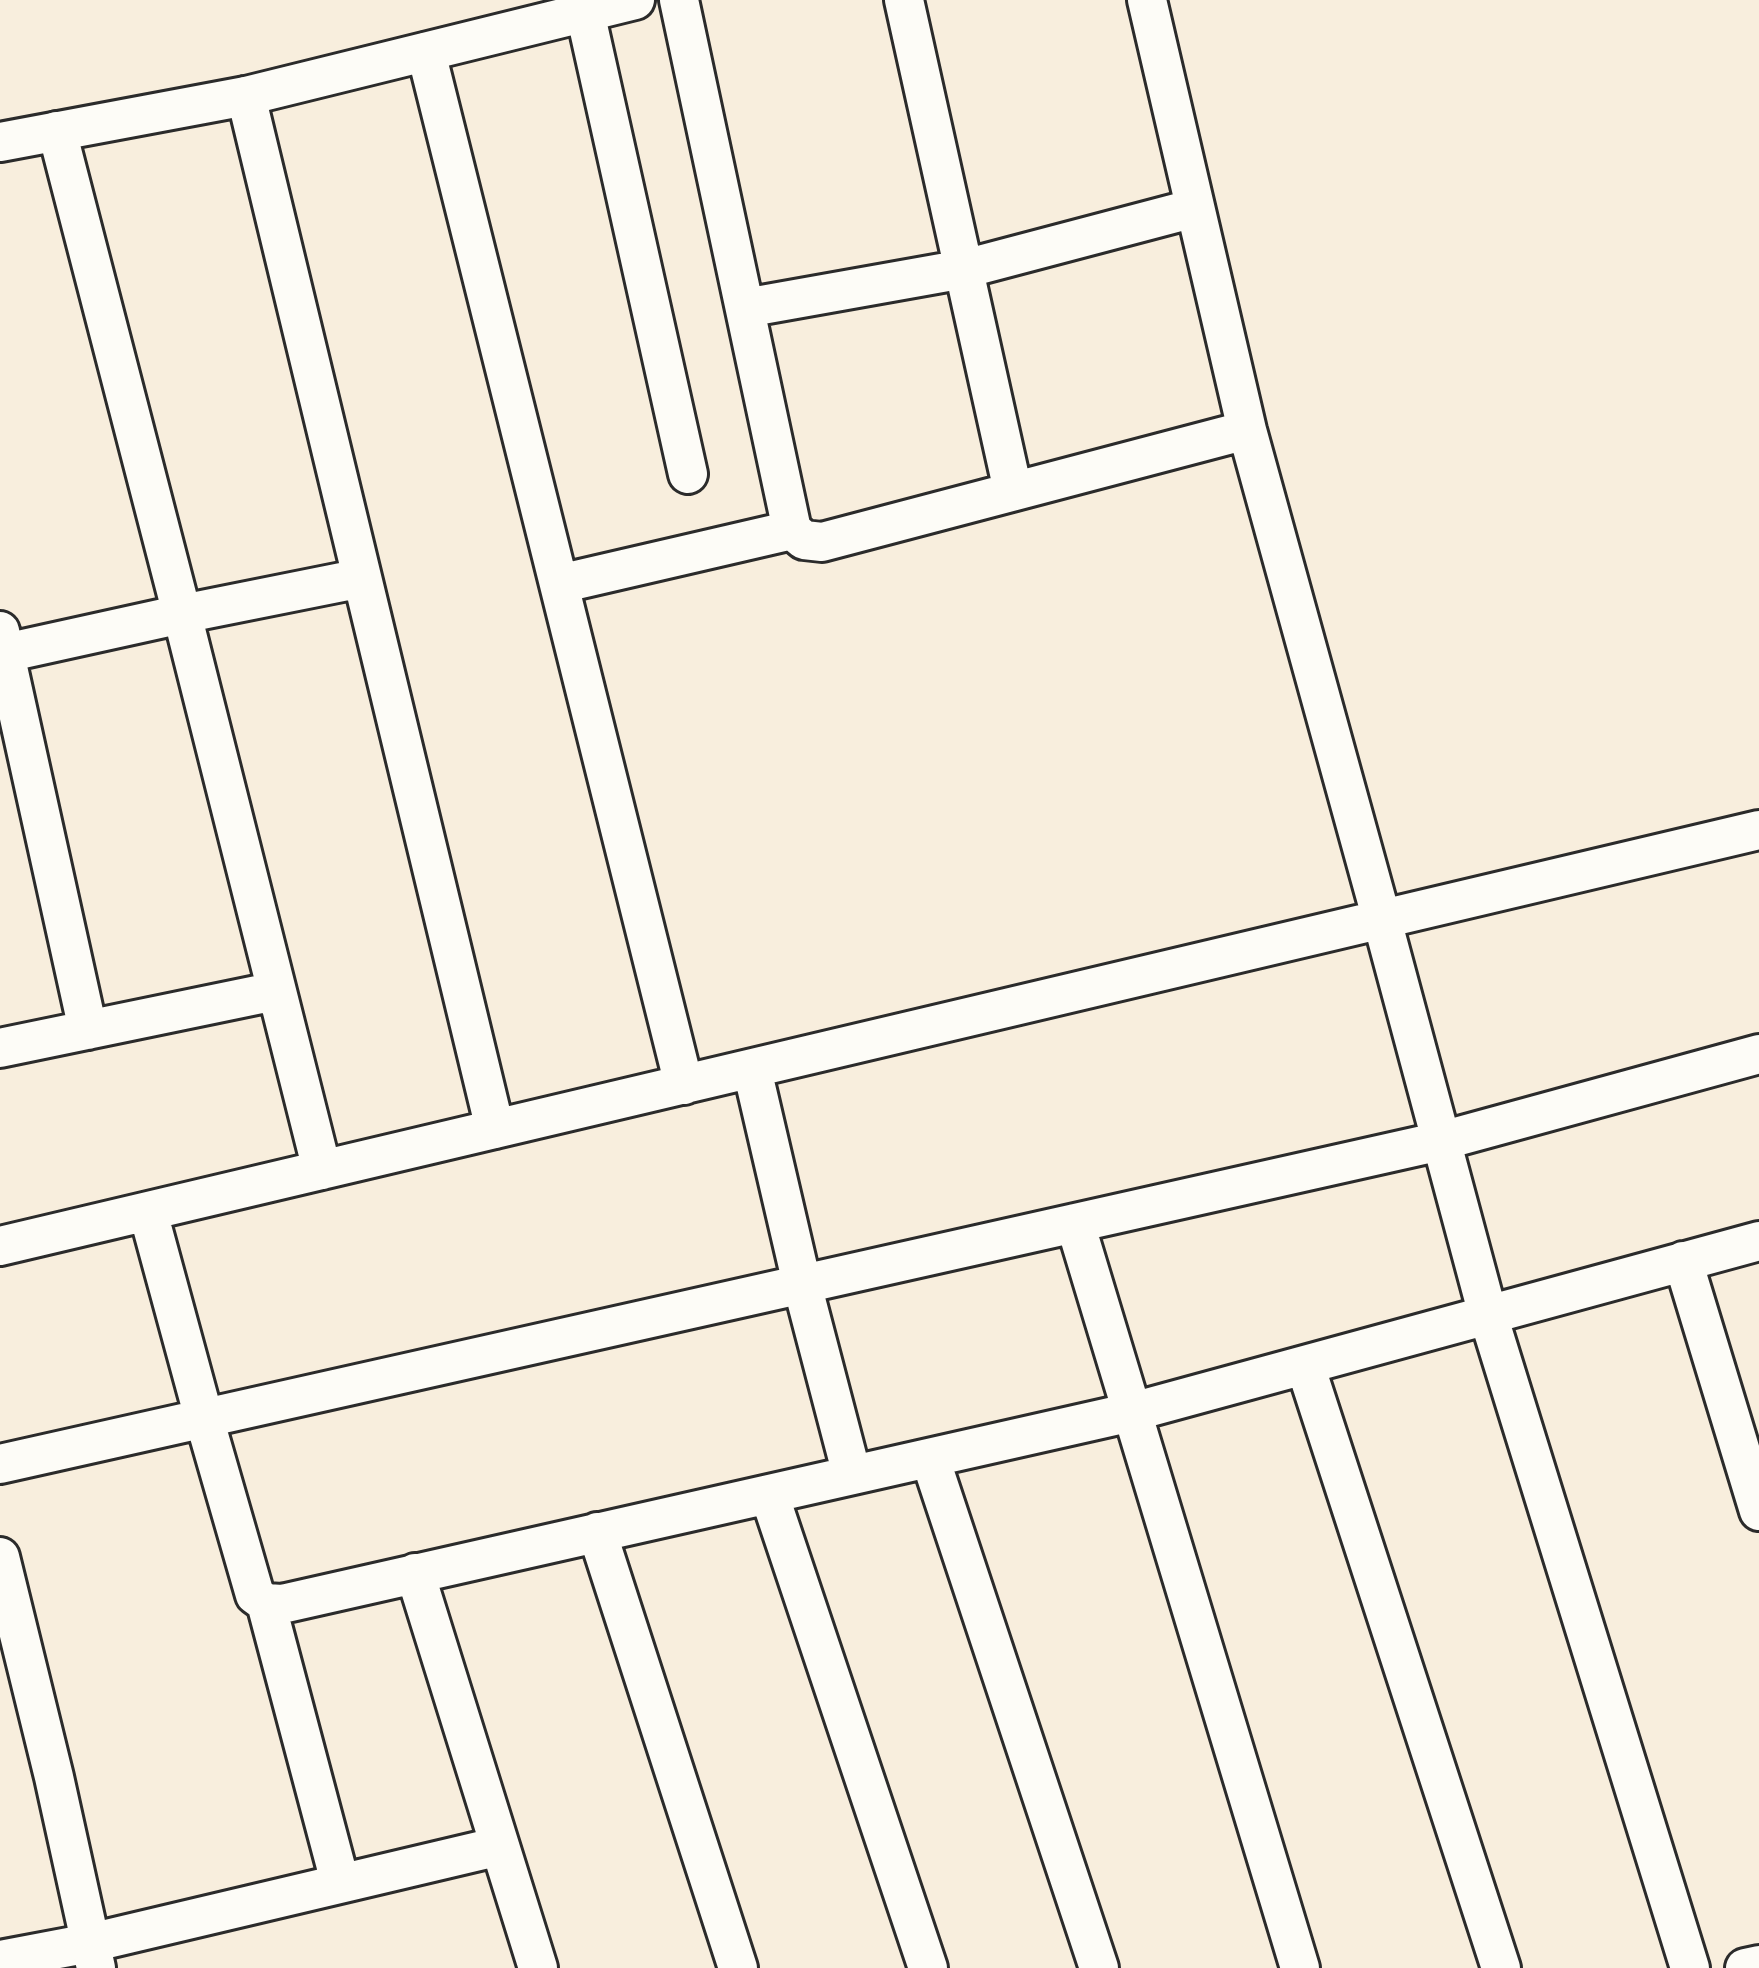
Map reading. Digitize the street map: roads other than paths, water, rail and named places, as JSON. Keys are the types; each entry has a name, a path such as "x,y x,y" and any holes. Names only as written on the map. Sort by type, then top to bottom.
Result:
{"street":[{"path":"0,142 246,96 635,0"},
{"path":"679,0 792,530 804,540 822,542 1247,430"},
{"path":"904,0 1013,491"},
{"path":"1147,0 1247,430 1488,1315 1690,1968"},
{"path":"585,12 688,474"},
{"path":"426,52 684,1085"},
{"path":"246,96 495,1129"},
{"path":"57,131 182,614 321,1170"},
{"path":"745,308 964,269 1195,208"},
{"path":"559,584 792,530"},
{"path":"88,1030 2,642 182,614 362,578"},
{"path":"0,1246 1759,831"},
{"path":"0,1048 275,991"},
{"path":"0,1464 1441,1141 1759,1054"},
{"path":"752,1069 802,1284 852,1475"},
{"path":"148,1212 255,1595 266,1603 282,1604 1132,1412 1759,1241"},
{"path":"1075,1223 1300,1968"},
{"path":"1683,1261 1759,1511"},
{"path":"1305,1365 1501,1968"},
{"path":"930,1458 1099,1968"},
{"path":"769,1494 928,1968"},
{"path":"597,1532 738,1968"},
{"path":"0,1557 54,1777 93,1955"},
{"path":"415,1573 538,1968"},
{"path":"266,1603 340,1882"},
{"path":"0,1959 93,1955 340,1882 500,1846"},
{"path":"1745,1968 1759,1965"}]}
